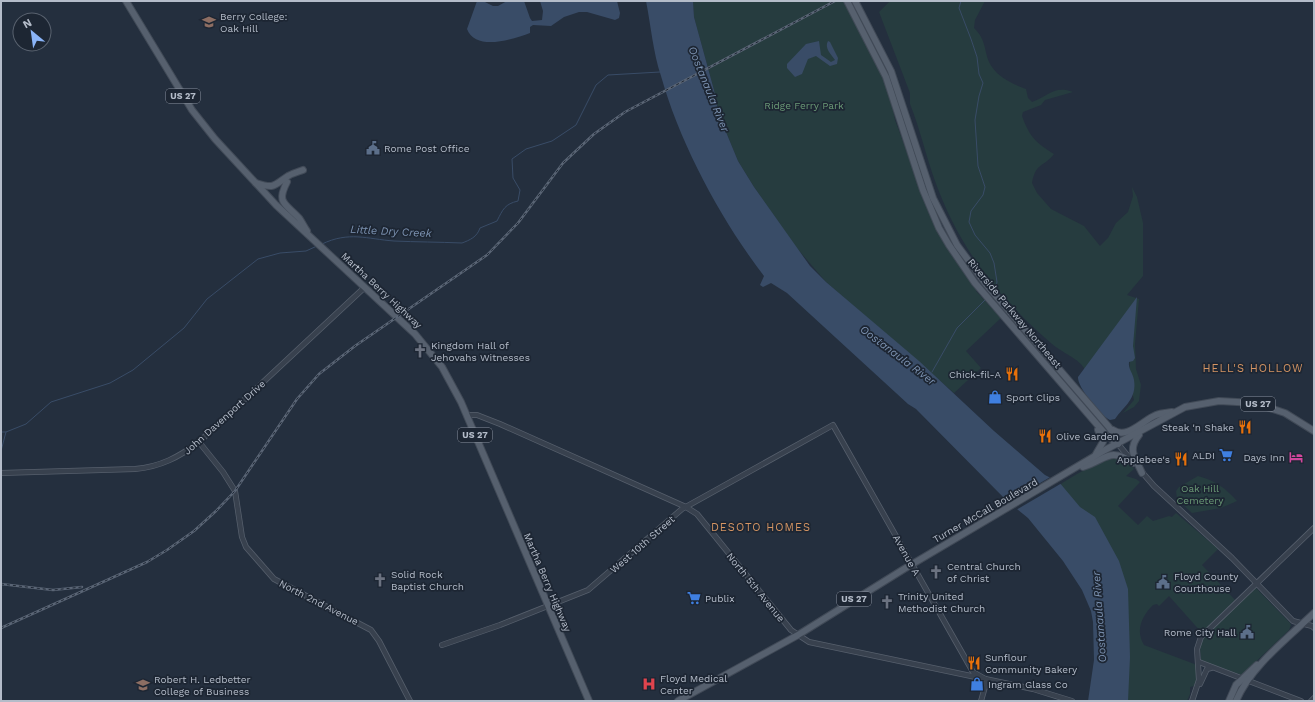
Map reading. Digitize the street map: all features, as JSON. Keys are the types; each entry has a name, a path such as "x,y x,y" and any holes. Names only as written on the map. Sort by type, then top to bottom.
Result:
{"main road":[{"name":"US 27","path":"126,1 192,110 214,139 253,182 303,229"},
{"name":"Riverside Parkway Northeast","path":"847,1 886,77 918,178 933,216 949,245 979,288 1107,436 1118,444"},
{"name":"Riverside Parkway Northeast","path":"855,1 891,71 926,178 939,210 957,245 985,283 1108,426 1114,434 1118,444"},
{"path":"253,182 268,187 274,186 288,176 303,170"},
{"path":"287,182 281,196 283,203 299,218 303,229"},
{"name":"Martha Berry Highway","path":"303,229 314,241 415,334 432,354 448,378 466,415 589,701"},
{"path":"1042,362 1043,366 1101,434 1103,442 1101,448 1094,457"},
{"name":"Turner McCall Boulevard","path":"678,701 798,635 986,520 1177,411 1196,404 1218,402 1255,403 1285,413 1314,431"},
{"path":"1108,426 1121,433 1156,415 1177,411"},
{"path":"1141,432 1133,442 1132,450 1142,473"},
{"path":"1073,470 1098,462 1114,454 1121,454 1134,462"},
{"path":"1229,701 1236,685 1245,680 1314,613"},
{"path":"1236,701 1245,680"}],"street":[{"name":"John Davenport Drive","path":"1,473 142,469 176,458 199,442 365,287"},
{"name":"North 5th Avenue","path":"466,415 477,415 500,424 686,507 697,514 782,619 798,635 809,642 1042,691 1072,701"},
{"name":"West 10th Street","path":"442,645 548,606 591,588 686,507 833,425"},
{"name":"Avenue A","path":"833,425 973,672 987,680"},
{"name":"North 2nd Avenue","path":"199,442 233,487 243,542 262,568 274,579 371,630 379,641 410,701"},
{"name":"Riverside Parkway Northeast","path":"1118,444 1142,473 1256,583 1293,621 1303,623 1314,628"},
{"path":"1192,701 1200,677 1197,649 1201,637 1314,528"},
{"path":"1199,662 1301,701"},
{"path":"1197,688 1207,669 1212,668"},
{"path":"981,701 987,680"},
{"path":"1280,692 1293,701"},
{"path":"1311,701 1314,698"}],"green space":[{"name":"Ridge Ferry Park","path":"693,1 844,1 882,74 892,104 895,120 938,230 963,271 978,290 976,291 1001,318 966,351 981,368 954,393 826,282 796,247 754,187 738,161 719,115 714,90 694,17"},
{"path":"890,1 985,1 975,20 974,28 981,38 989,62 995,71 1008,81 1026,89 1028,98 1032,102 1051,92 1066,90 1073,92 1045,100 1041,105 1023,112 1022,116 1030,134 1042,146 1054,154 1038,168 1032,183 1037,193 1051,209 1084,226 1100,246 1108,238 1116,223 1128,212 1133,196 1132,187 1137,197 1143,223 1143,276 1127,295 1139,299 1135,344 1136,369 1141,385 1139,401 1134,407 1123,413 1134,400 1129,379 1130,359 1088,375 1085,369 1077,361 1052,344 1011,305 989,279 965,245 935,181 910,104 910,93 879,12"},
{"name":"Floyd County Courthouse","path":"1113,455 1126,460 1134,469 1126,476 1140,482 1118,506 1138,525 1147,516 1153,521 1169,516 1172,517 1176,513 1218,549 1202,565 1235,600 1202,633 1169,596 1159,606 1157,604 1153,605 1143,619 1140,634 1144,645 1197,665 1198,677 1194,686 1190,687 1190,694 1187,701 1104,701 1107,568 1044,494"},
{"name":"Oak Hill Cemetery","path":"1198,476 1219,485 1237,501 1221,508 1192,513 1177,499 1176,491 1179,487"},
{"name":"Rome City Hall","path":"1256,588 1290,623 1291,625 1289,630 1242,675 1201,661 1200,646 1206,634"}],"water":[{"path":"477,1 483,1 493,6 498,6 507,1 524,1 532,21 542,20 543,11 540,1 617,1 620,13 619,18 615,20 587,12 579,12 564,17 551,26 533,25 530,27 530,33 496,42 486,42 478,40 472,36 467,29"},
{"name":"Oostanaula River","path":"646,1 693,1 694,17 714,90 719,115 738,161 754,187 810,266 826,282 919,361 994,431 1045,475 1059,482 1080,507 1095,517 1119,561 1128,589 1130,657 1128,701 1088,701 1094,660 1093,622 1091,611 1082,590 1063,561 1028,518 1007,501 916,409 908,404 787,293 771,283 763,287 760,285 764,276 732,231 704,180 679,128 658,67"},
{"path":"819,41 821,55 831,62 835,60 827,49 828,41 830,42 838,58 837,64 830,66 816,56 808,59 802,74 795,77 787,68 787,64 806,44"},
{"path":"1137,297 1133,346 1135,358 1133,361 1129,362 1134,380 1134,392 1129,402 1115,419 1110,420 1090,401 1081,387 1078,377"}],"pier":[{"path":"1052,476 1062,483 1016,510 1006,503"}],"waterway":[{"path":"961,1 959,8 977,57 979,74 983,83 975,120 978,166 985,187 983,195 971,211 969,222 975,235 990,253 994,263 997,282 995,290"},
{"name":"Little Dry Creek","path":"322,244 332,240 350,237 394,241 462,243 470,239 477,234 480,228 497,221 507,205 518,201 520,190 513,178 512,159 526,149 552,141 576,125 596,85 608,75 660,72"},
{"name":"Little Dry Creek","path":"1,432 6,432 26,424 51,402 110,383 133,370 184,328 207,299 258,259 280,253 306,251 317,246"},
{"name":"Oostanaula River","path":"932,372 957,328 986,299"},
{"path":"1,451 6,432"}],"railway":[{"path":"1,628 147,562 194,531 235,491 297,399 319,374 355,346 487,255 518,223 563,163 594,134 625,112 835,1"},
{"path":"1,584 53,590 82,587"}],"place":[{"name":"Berry College: Oak Hill","path":"209,22"},
{"name":"Rome Post Office","path":"373,148"},
{"name":"Kingdom Hall of Jehovahs Witnesses","path":"420,351"},
{"name":"Chick-fil-A","path":"1012,374"},
{"name":"Sport Clips","path":"995,397"},
{"name":"Steak 'n Shake","path":"1245,427"},
{"name":"Olive Garden","path":"1045,436"},
{"name":"ALDI","path":"1226,455"},
{"name":"Days Inn","path":"1296,457"},
{"name":"Applebee's","path":"1181,459"},
{"name":"Central Church of Christ","path":"936,572"},
{"name":"Solid Rock Baptist Church","path":"380,580"},
{"name":"Floyd County Courthouse","path":"1163,582"},
{"name":"Publix","path":"694,598"},
{"name":"Trinity United Methodist Church","path":"887,602"},
{"name":"Rome City Hall","path":"1247,632"},
{"name":"Sunflour Community Bakery","path":"974,663"},
{"name":"Floyd Medical Center","path":"649,684"},
{"name":"Ingram Glass Co","path":"977,684"},
{"name":"Robert H. Ledbetter College of Business","path":"143,685"}],"district":[{"name":"HELL'S HOLLOW","path":"1253,368"},
{"name":"DESOTO HOMES","path":"761,527"}]}
